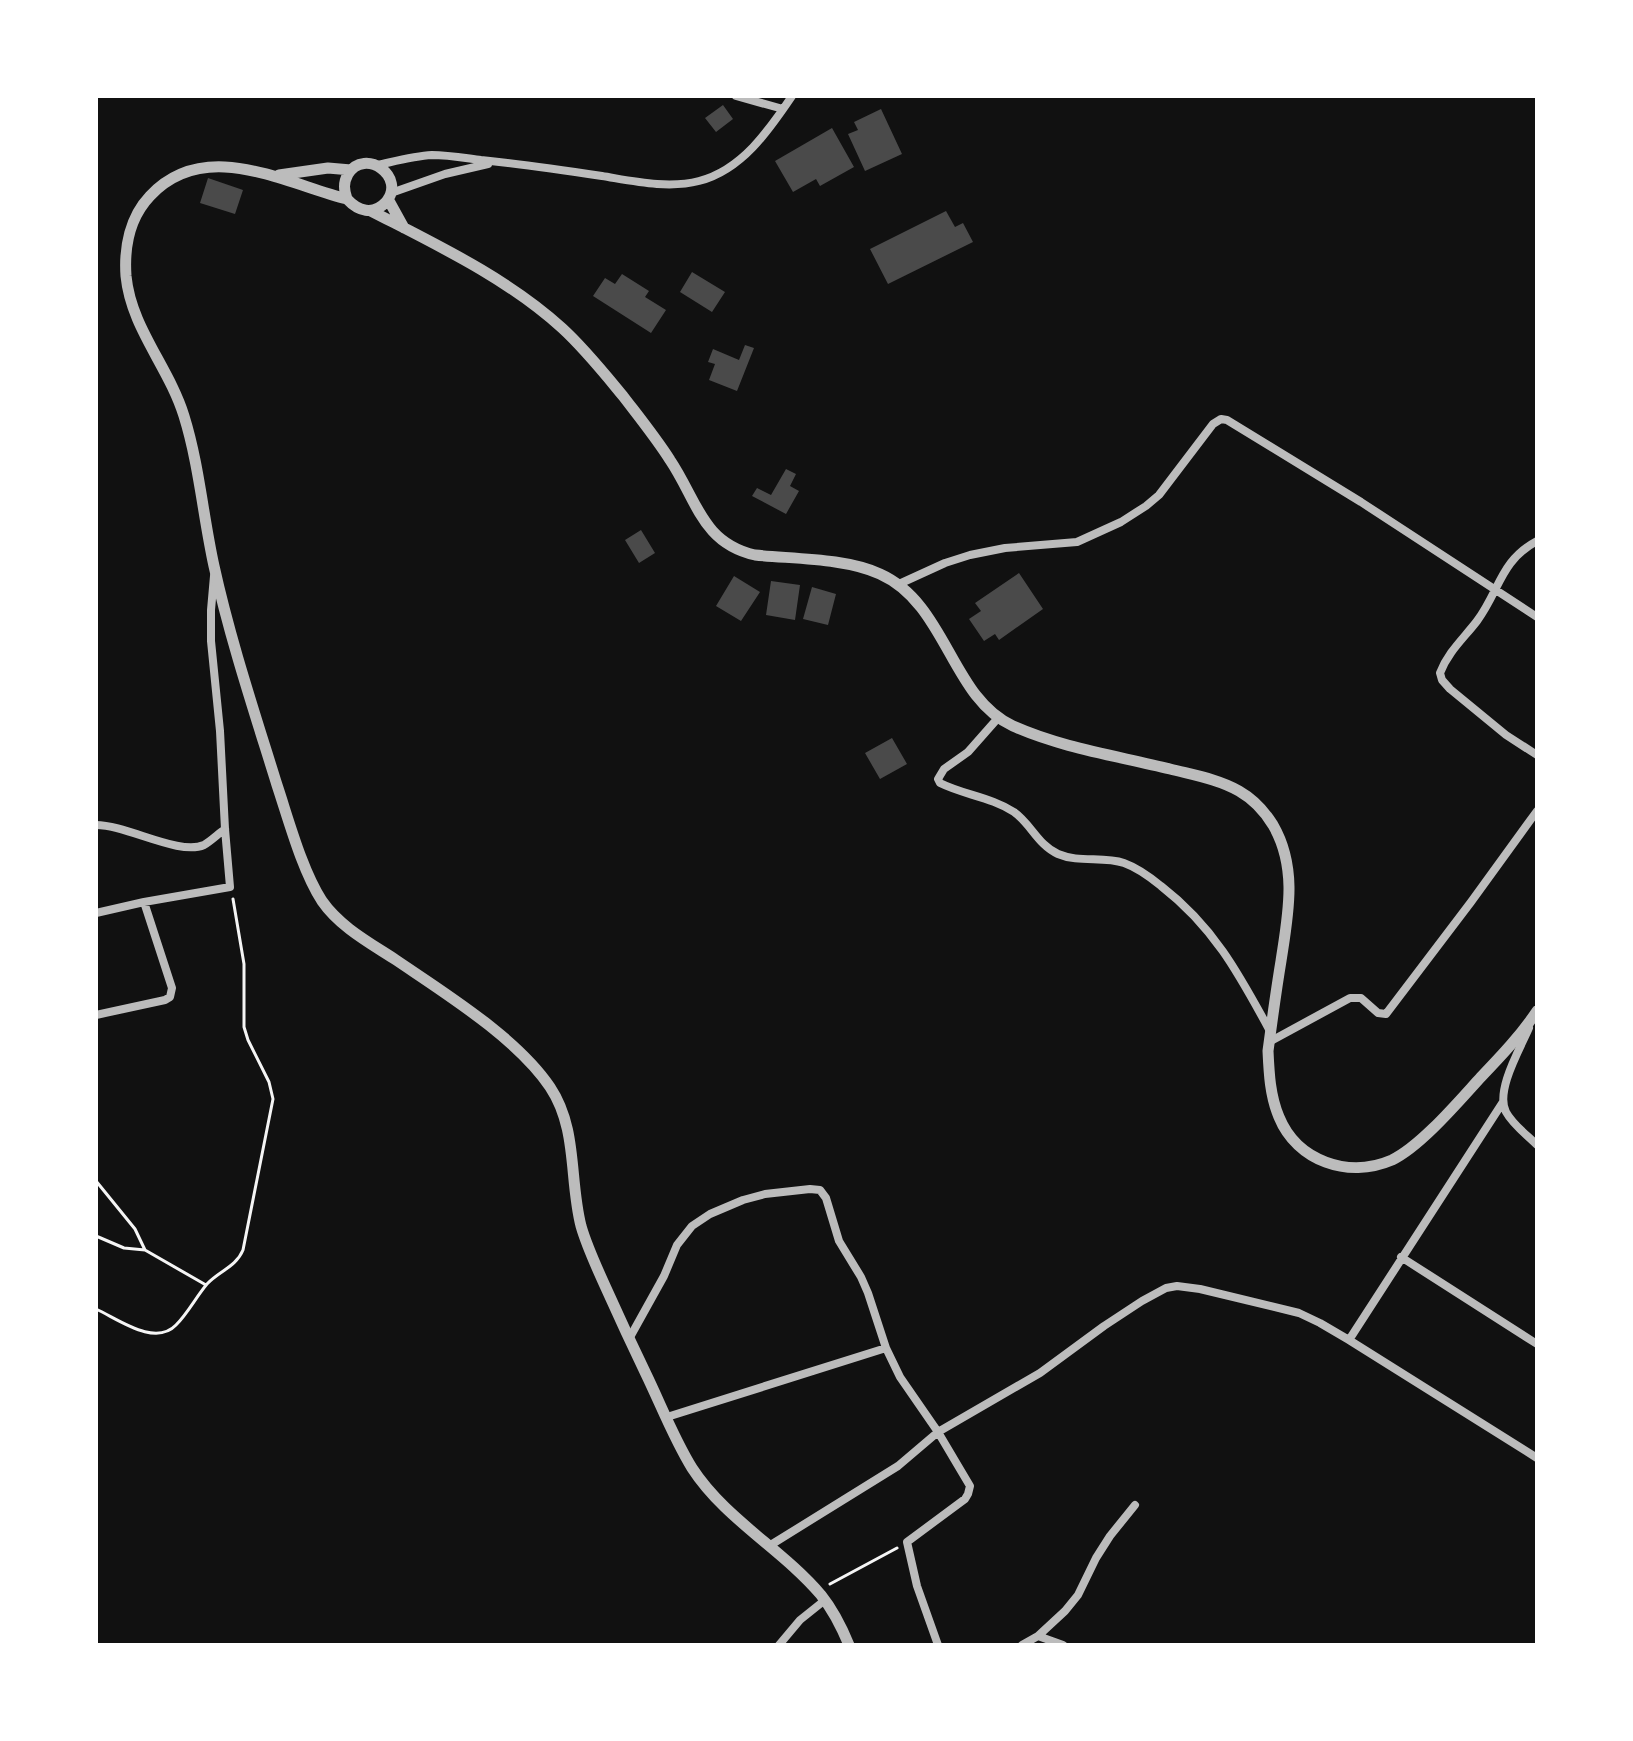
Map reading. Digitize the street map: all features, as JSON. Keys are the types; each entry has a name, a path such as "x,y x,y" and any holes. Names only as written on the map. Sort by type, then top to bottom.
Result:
{"street":[{"path":"736,96 783,109"},
{"path":"274,176 328,168 351,170 365,163 378,165 433,155 646,182 677,184 699,181 718,174 738,161 758,142 792,96"},
{"path":"389,196 445,174 497,162"},
{"path":"371,211 380,208 389,196 392,184 389,175 378,165"},
{"path":"347,199 274,176 206,166 183,172 165,182 148,198 136,215 126,255 132,306 174,389 188,431 215,571 286,812 310,877 334,916 509,1043 537,1070 550,1088 560,1104 569,1132 582,1228 599,1274 682,1449 700,1479 724,1505 821,1595 849,1645"},
{"path":"351,170 344,190 353,206 371,211 477,268 549,317 574,340 655,438 703,519 720,540 741,552 755,555 851,564 899,584 921,606 972,690 998,718 1056,741 1223,784 1250,798 1265,813 1281,841 1289,883 1289,909 1270,1036 1269,1071 1279,1118 1304,1151 1332,1165 1351,1168 1370,1167 1392,1159 1410,1148 1451,1110 1512,1044 1535,1014"},
{"path":"389,196 405,228"},
{"path":"899,584 970,555 1005,548 1077,542 1121,522 1159,495 1213,424 1221,419 1234,423 1348,494 1537,617"},
{"path":"1537,541 1523,549 1508,565 1479,618 1451,652 1440,673 1450,689 1506,735 1537,755"},
{"path":"96,913 230,887 211,641 215,571"},
{"path":"998,718 968,752 939,774 940,783 986,798 1012,811 1053,852 1076,858 1124,863 1154,880 1215,938 1236,968 1270,1036"},
{"path":"1270,1036 1350,998 1361,998 1378,1013 1386,1014 1537,811"},
{"path":"96,825 120,828 179,847 192,848 203,845 225,829"},
{"path":"96,1015 165,1000 172,992 144,902"},
{"path":"1535,1014 1505,1085 1503,1102 1507,1114 1537,1145"},
{"path":"1349,1340 1503,1102"},
{"path":"629,1339 664,1276 677,1245 700,1220 754,1197 804,1189 816,1189 823,1193 839,1241 861,1277 886,1348 900,1377 970,1486 965,1499 907,1542 917,1586 938,1645"},
{"path":"1401,1257 1537,1344"},
{"path":"769,1546 898,1466 938,1432 1040,1373 1142,1301 1166,1288 1177,1286 1299,1313 1320,1323 1537,1458"},
{"path":"667,1417 886,1348"},
{"path":"1022,1645 1038,1636 1078,1595 1103,1547 1135,1505"},
{"path":"779,1645 821,1595"},
{"path":"1038,1636 1063,1645"}],"path":[{"path":"96,1309 148,1334 167,1332 176,1325 206,1285 234,1264 243,1250 273,1099 269,1082 244,1027 244,964 230,887"},
{"path":"96,1181 135,1229 145,1250"},
{"path":"96,1236 124,1248 145,1250 206,1285"},
{"path":"821,1595 907,1542"}],"building":[{"path":"723,105 733,119 716,132 705,118"},
{"path":"881,109 902,154 865,171 848,134 858,130 854,122"},
{"path":"832,128 854,167 820,186 816,179 793,192 775,161"},
{"path":"208,178 243,190 235,214 200,203"},
{"path":"946,211 955,227 963,223 973,242 888,284 870,249"},
{"path":"692,272 725,292 712,312 680,292"},
{"path":"622,274 649,291 645,297 666,310 651,333 593,296 605,278 615,284"},
{"path":"745,345 754,348 737,391 709,380 715,364 708,362 713,349 739,360"},
{"path":"786,469 796,474 790,486 799,491 786,514 752,496 757,488 771,495"},
{"path":"641,530 655,553 639,563 625,540"},
{"path":"1019,573 1043,609 999,640 995,634 984,641 969,619 981,611 975,603"},
{"path":"734,576 760,592 741,621 716,606"},
{"path":"771,581 800,585 795,620 766,615"},
{"path":"812,587 836,594 828,625 803,619"},
{"path":"892,738 907,764 880,779 865,753"}]}
